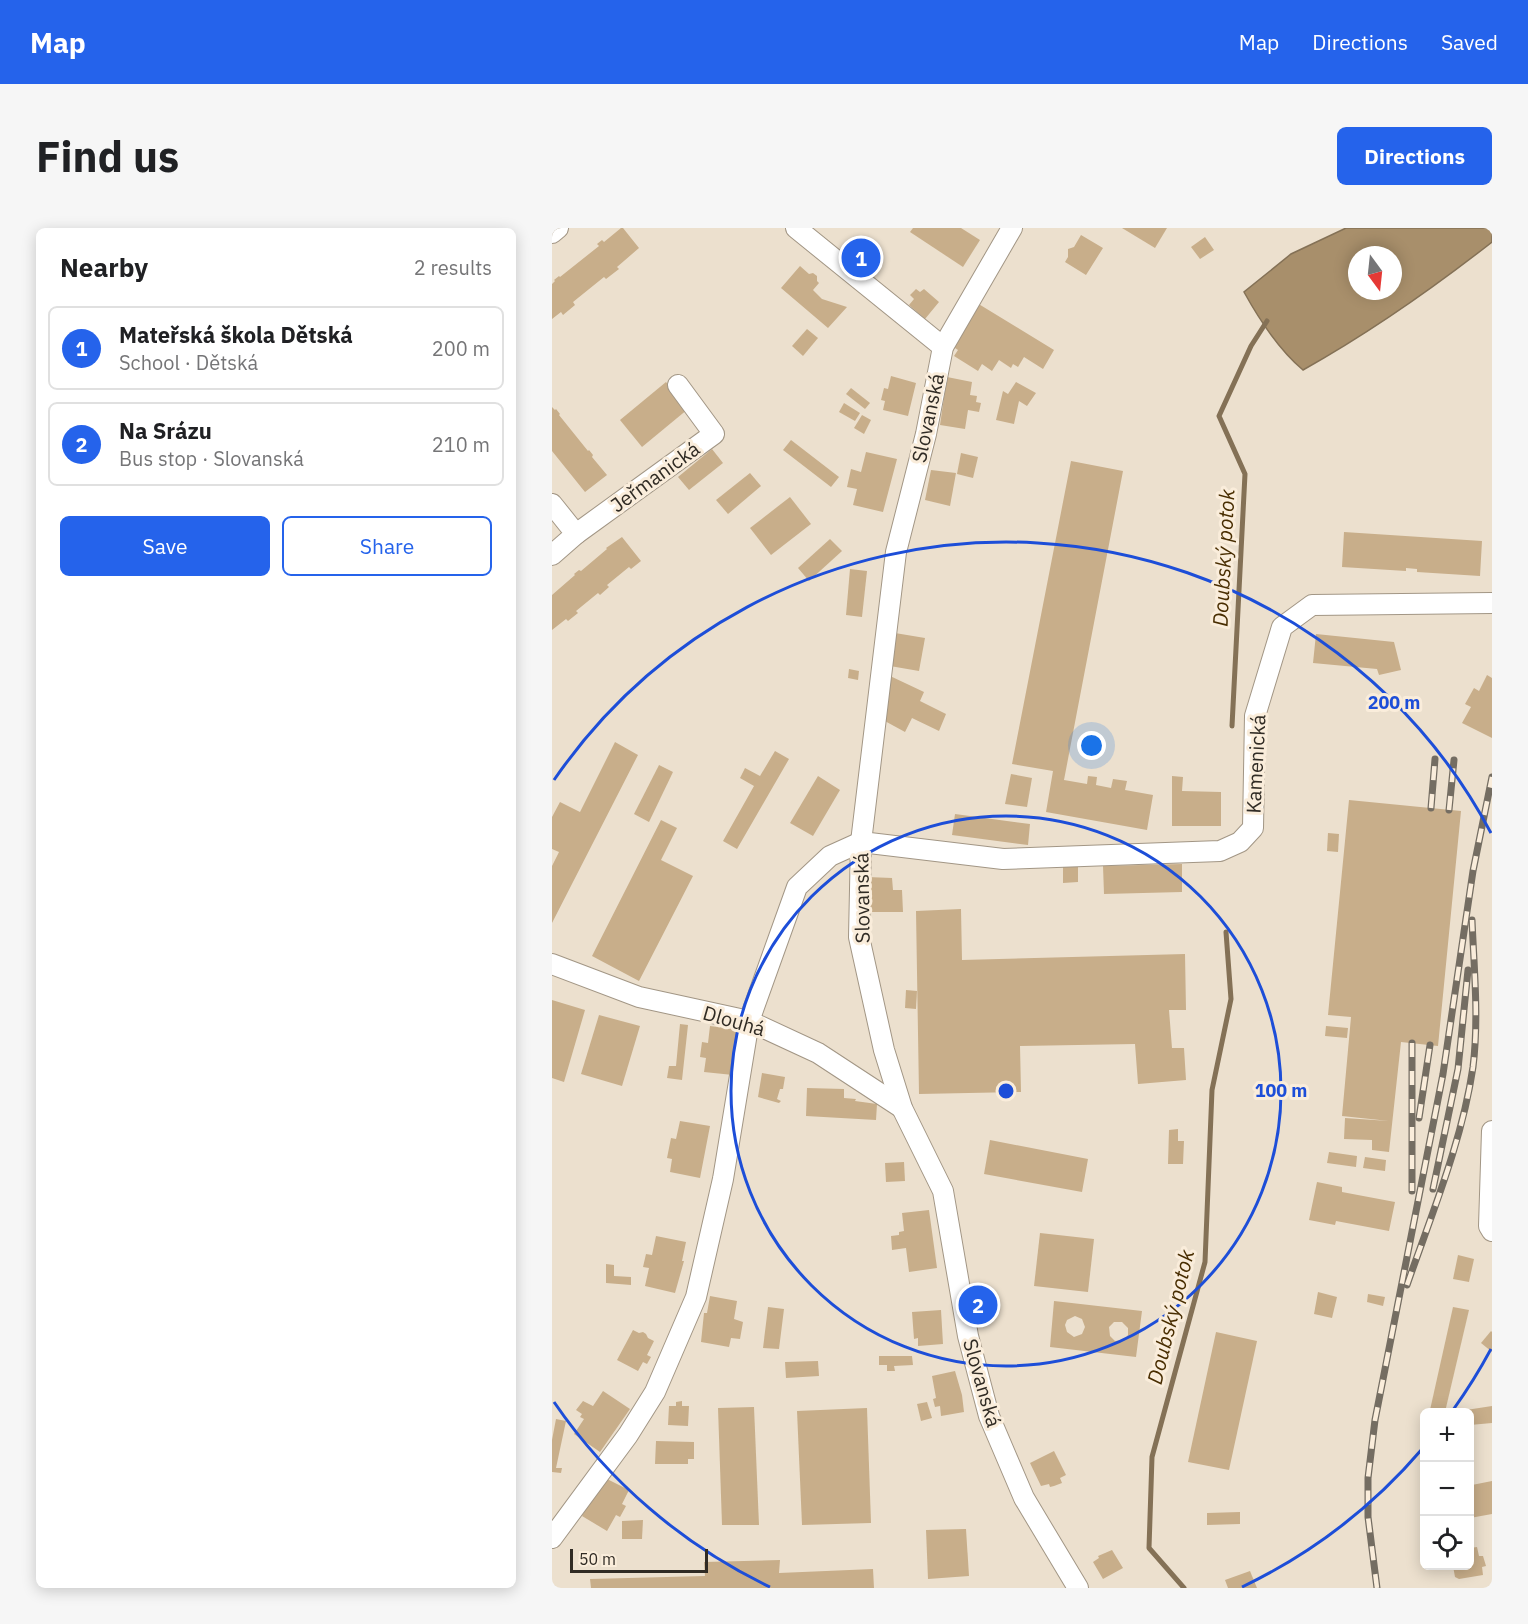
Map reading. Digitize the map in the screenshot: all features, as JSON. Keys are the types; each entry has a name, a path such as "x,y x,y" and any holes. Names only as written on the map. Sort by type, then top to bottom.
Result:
{"street":[{"path":"552,233 558,228"},
{"path":"796,228 943,347"},
{"name":"Slovanská","path":"1012,228 943,347 926,434 896,552 861,842 859,937 884,1050 902,1108 943,1191 968,1336 988,1416 1024,1498 1078,1588"},
{"name":"Jeřmanická","path":"552,555 576,534 714,434 678,385"},
{"path":"552,504 576,534"},
{"name":"Kamenická","path":"861,842 1003,859 1220,851 1240,842 1253,828 1255,716 1282,627 1312,605 1492,603"},
{"path":"552,1538 628,1435 655,1392 696,1297 723,1179 749,1021 796,887 830,856 861,842"},
{"name":"Dlouhá","path":"552,964 639,997 749,1021 818,1053 902,1108"},
{"path":"1492,1131 1489,1226 1492,1231"}],"shaded area":[{"path":"1346,228 1492,228 1492,242 1376,326 1303,370 1270,334 1244,292 1291,254"}],"building":[{"path":"621,228 639,248 617,267 619,269 606,279 604,277 573,302 575,305 563,315 561,312 552,319 554,280 599,246 597,244 602,240 604,242"},
{"path":"913,228 961,228 980,240 963,267 910,232"},
{"path":"1122,228 1167,228 1155,248"},
{"path":"1081,235 1103,248 1086,275 1065,262 1068,249 1074,247"},
{"path":"1205,237 1214,250 1200,259 1191,247"},
{"path":"800,266 809,274 813,273 817,276 819,283 813,290 822,299 847,307 828,328 781,288"},
{"path":"916,289 920,292 924,289 939,302 925,319 909,305 914,299 910,295"},
{"path":"977,303 1054,350 1043,369 1024,357 1018,367 1013,364 1011,368 999,360 992,371 982,364 978,371 954,356 958,350 955,348 951,354 948,353"},
{"path":"807,329 818,338 803,356 792,346"},
{"path":"891,376 916,383 908,416 883,410 885,401 881,400 884,388 888,389"},
{"path":"947,377 972,382 970,395 977,396 976,402 981,403 979,412 968,410 965,429 940,425"},
{"path":"666,382 688,409 642,447 620,420"},
{"path":"1016,382 1036,393 1027,406 1019,401 1014,424 996,420 1003,391 1008,394"},
{"path":"851,388 870,403 865,409 846,394"},
{"path":"844,403 860,413 855,421 839,412"},
{"path":"552,407 556,409 607,475 585,492 552,451"},
{"path":"862,415 871,420 864,434 854,428"},
{"path":"791,440 839,477 831,487 783,450"},
{"path":"712,449 723,463 689,490 678,477"},
{"path":"866,452 897,459 883,512 853,505 857,489 847,487 851,469 861,472"},
{"path":"961,453 978,457 973,478 957,474"},
{"path":"1071,461 1123,471 1064,780 1087,784 1088,776 1097,777 1096,785 1111,788 1113,779 1127,781 1125,790 1153,795 1147,830 1046,812 1053,771 1012,764"},
{"path":"931,470 956,473 950,506 925,500"},
{"path":"750,473 761,486 728,514 716,500"},
{"path":"790,497 811,524 771,555 750,528"},
{"path":"1344,532 1482,541 1480,576 1417,572 1417,569 1406,568 1406,571 1342,567"},
{"path":"622,537 641,561 631,569 629,567 607,585 609,587 576,611 578,613 568,621 566,619 552,630 552,595 574,574 581,571"},
{"path":"830,539 842,551 809,581 798,568"},
{"path":"850,569 867,571 862,617 846,615"},
{"path":"895,633 925,638 919,671 890,666"},
{"path":"1316,634 1394,642 1401,670 1379,675 1377,669 1313,663"},
{"path":"849,669 859,671 858,680 848,678"},
{"path":"888,675 924,692 920,701 946,714 939,731 912,718 905,732 883,720"},
{"path":"1487,675 1492,678 1492,738 1462,723 1471,707 1465,704 1474,688 1479,691"},
{"path":"615,742 638,755 552,923 552,866 559,852 552,849 552,817 560,802 580,812"},
{"path":"775,751 789,759 737,849 723,841 754,786 740,778 745,768 760,776"},
{"path":"659,765 673,772 649,822 634,814"},
{"path":"1011,774 1032,778 1027,807 1005,804"},
{"path":"818,776 840,790 813,836 790,823"},
{"path":"1172,776 1183,777 1182,791 1221,792 1221,826 1172,826"},
{"path":"1349,800 1461,811 1438,1046 1401,1042 1389,1152 1372,1150 1372,1140 1344,1139 1345,1118 1389,1121 1342,1116 1351,1017 1328,1015"},
{"path":"955,814 1030,824 1028,845 952,835"},
{"path":"661,820 677,828 661,860 693,876 639,981 592,956"},
{"path":"1328,833 1339,834 1338,852 1327,851"},
{"path":"1182,864 1182,892 1104,894 1103,866"},
{"path":"1063,866 1078,866 1078,882 1063,883"},
{"path":"867,877 892,878 893,890 902,890 903,912 868,912"},
{"path":"961,909 962,960 1185,954 1186,1010 1169,1010 1172,1048 1184,1048 1186,1080 1138,1084 1135,1044 1020,1046 1021,1092 919,1094 916,911"},
{"path":"906,990 917,991 916,1009 905,1008"},
{"path":"552,1000 585,1010 564,1082 552,1078"},
{"path":"599,1015 640,1026 622,1086 581,1074"},
{"path":"680,1024 688,1025 682,1080 667,1078 669,1066 676,1066"},
{"path":"710,1026 739,1030 733,1075 704,1072 706,1058 700,1057 702,1042 708,1043"},
{"path":"1326,1026 1348,1028 1347,1038 1325,1036"},
{"path":"762,1073 785,1077 783,1089 780,1089 777,1099 781,1101 779,1103 758,1097"},
{"path":"807,1088 844,1089 844,1098 877,1104 876,1120 806,1116"},
{"path":"680,1121 710,1126 700,1178 670,1172 672,1159 667,1158 671,1138 676,1139"},
{"path":"1178,1129 1178,1141 1184,1141 1183,1164 1168,1164 1169,1130"},
{"path":"990,1140 1088,1159 1082,1192 984,1174"},
{"path":"1329,1152 1357,1156 1356,1167 1327,1163"},
{"path":"1365,1157 1386,1160 1385,1171 1363,1168"},
{"path":"904,1162 905,1181 886,1182 885,1163"},
{"path":"1317,1182 1342,1187 1342,1192 1395,1202 1389,1231 1336,1221 1335,1225 1309,1220"},
{"path":"929,1210 937,1268 909,1272 906,1248 892,1250 891,1236 899,1235 899,1232 904,1231 902,1213"},
{"path":"1040,1233 1094,1239 1088,1292 1034,1286"},
{"path":"656,1236 686,1242 682,1261 684,1261 675,1293 645,1286 649,1268 643,1267 646,1254 652,1255"},
{"path":"1458,1255 1474,1259 1469,1282 1453,1279"},
{"path":"606,1264 614,1265 614,1276 631,1277 631,1285 606,1283"},
{"path":"1318,1292 1337,1297 1332,1318 1314,1314"},
{"path":"1368,1294 1385,1297 1383,1306 1367,1302"},
{"path":"710,1296 737,1301 734,1319 743,1322 740,1339 731,1338 729,1347 701,1342 704,1313 707,1313"},
{"path":"1054,1301 1142,1311 1136,1357 1050,1347","holes":["1075,1316 1082,1319 1085,1327 1082,1334 1074,1337 1067,1332 1065,1325 1067,1320","1114,1322 1122,1322 1128,1328 1128,1335 1124,1340 1115,1341 1110,1336 1109,1327"]},
{"path":"768,1307 784,1309 779,1349 763,1348"},
{"path":"1453,1307 1469,1310 1446,1408 1430,1408"},
{"path":"941,1310 943,1344 918,1346 918,1338 914,1339 912,1312"},
{"path":"633,1330 643,1332 654,1341 647,1355 651,1357 647,1364 643,1362 638,1371 617,1360"},
{"path":"1216,1332 1257,1341 1229,1470 1188,1462"},
{"path":"1492,1332 1492,1352 1481,1343"},
{"path":"879,1356 912,1356 913,1365 894,1366 895,1371 887,1371 887,1365 879,1365"},
{"path":"818,1361 819,1376 786,1378 785,1362"},
{"path":"955,1371 964,1412 941,1416 940,1406 935,1407 933,1399 936,1398 932,1376"},
{"path":"603,1391 630,1409 600,1452 574,1434 584,1419 580,1417 582,1414 576,1410 583,1401 593,1406"},
{"path":"682,1401 682,1406 689,1406 688,1426 668,1425 669,1406 676,1406 676,1402"},
{"path":"927,1402 932,1418 921,1421 917,1404"},
{"path":"1492,1406 1492,1423 1474,1425 1474,1409"},
{"path":"754,1407 759,1525 722,1525 718,1408"},
{"path":"867,1408 871,1523 802,1525 797,1411"},
{"path":"556,1419 566,1421 556,1468 562,1468 561,1473 552,1472 552,1440"},
{"path":"656,1441 694,1442 694,1459 688,1459 688,1464 655,1464"},
{"path":"1054,1451 1066,1475 1060,1478 1062,1483 1050,1487 1049,1484 1041,1486 1030,1463"},
{"path":"603,1477 629,1490 622,1504 626,1506 620,1517 616,1515 607,1531 582,1516"},
{"path":"1492,1481 1492,1514 1474,1517 1474,1485"},
{"path":"1240,1512 1240,1524 1207,1525 1207,1513"},
{"path":"643,1520 642,1539 622,1539 622,1521"},
{"path":"966,1529 969,1576 928,1579 926,1530"},
{"path":"1474,1547 1477,1547 1479,1556 1483,1556 1486,1566 1482,1567 1483,1575 1459,1579 1455,1577 1454,1570 1474,1570"},
{"path":"1112,1550 1123,1568 1103,1579 1093,1562 1099,1558 1098,1556"},
{"path":"780,1560 779,1573 873,1569 874,1588 591,1588 590,1579 705,1576 704,1562"},
{"path":"1250,1571 1257,1588 1228,1588 1225,1580"}],"waterway":[{"name":"Doubský potok","path":"1232,726 1245,474 1219,416 1251,346 1267,321"},
{"name":"Doubský potok","path":"1184,1588 1149,1548 1152,1457 1205,1262 1212,1090 1231,999 1226,932"}],"railway":[{"path":"1431,808 1435,759"},
{"path":"1449,810 1454,760"},
{"path":"1377,1588 1368,1517 1368,1478 1375,1420 1443,1074 1473,871 1492,777"},
{"path":"1407,1285 1454,1150 1473,1067 1476,994 1472,920"},
{"path":"1433,1189 1458,1069 1468,970"},
{"path":"1412,1043 1412,1191"},
{"path":"1419,1118 1430,1045"}],"place":[{"name":"Mateřská škola Dětská","path":"861,258"},
{"name":"Na Srázu","path":"978,1305"}]}
